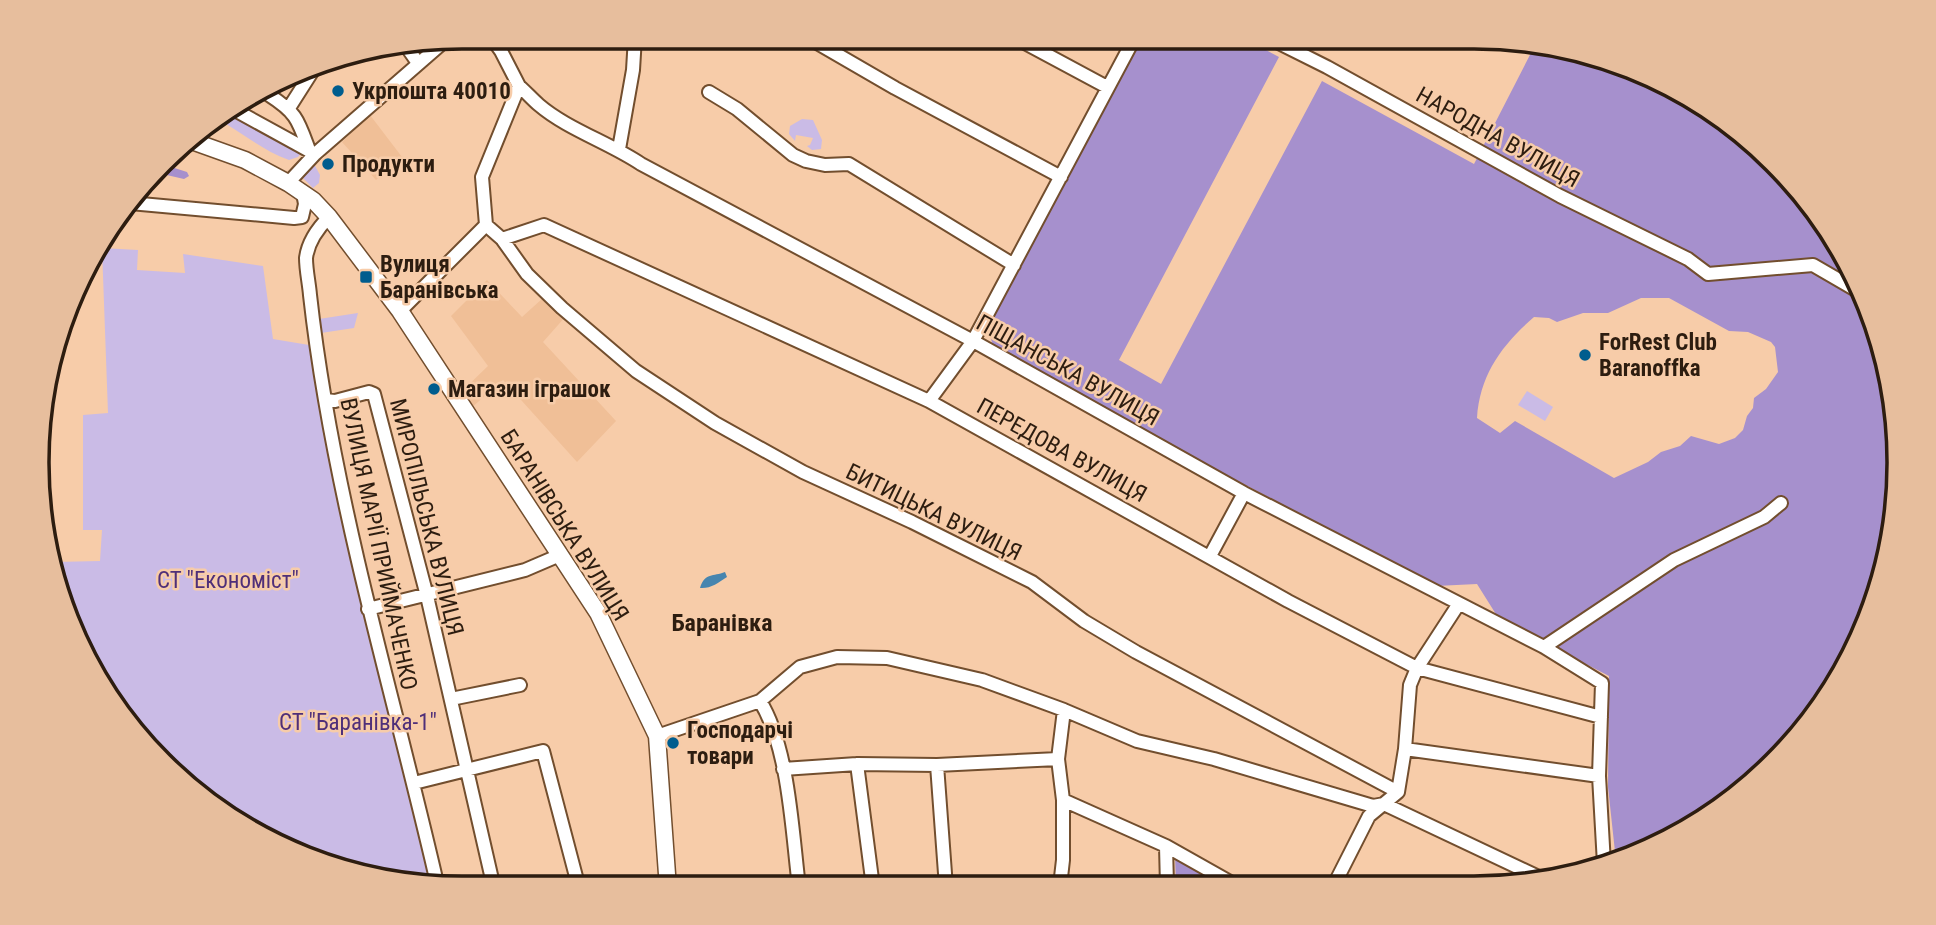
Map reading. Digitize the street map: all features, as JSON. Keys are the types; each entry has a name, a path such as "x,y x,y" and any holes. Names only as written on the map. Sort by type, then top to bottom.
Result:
{"main road":[{"name":"БАРАНІВСЬКА ВУЛИЦЯ","path":"200,144 245,160 288,183 329,217 400,311 598,613 657,736 667,876"}],"street":[{"path":"400,311 486,225 482,177 519,86 500,49"},
{"path":"619,149 634,49"},
{"path":"828,49 1061,177"},
{"path":"1036,49 1107,87"},
{"path":"929,401 973,341 1129,49"},
{"name":"НАРОДНА ВУЛИЦЯ","path":"1290,49 1560,196 1688,259 1708,274 1813,265 1846,284"},
{"path":"288,183 312,152 433,50"},
{"path":"411,53 418,63"},
{"path":"289,108 308,79"},
{"name":"ПІЩАНСЬКА ВУЛИЦЯ","path":"519,86 541,107 709,201 973,341 1244,493 1544,647 1602,683 1601,717"},
{"path":"709,92 752,121 793,155 816,163 849,164 1014,265"},
{"path":"271,96 289,108 312,152"},
{"path":"241,114 312,152"},
{"path":"302,217 305,204 303,193"},
{"path":"140,204 329,217"},
{"name":"ВУЛИЦЯ МАРІЇ ПРИЙМАЧЕНКО","path":"329,217 313,237 306,261 315,346 368,609 435,875"},
{"name":"БИТИЦЬКА ВУЛИЦЯ","path":"486,225 502,239 527,274 562,308 636,371 715,423 803,472 912,522 1032,582 1084,621 1136,652 1398,792"},
{"name":"ПЕРЕДОВА ВУЛИЦЯ","path":"502,239 544,225 929,401 1288,601 1417,668 1601,717"},
{"name":"МИРОПІЛЬСЬКА ВУЛИЦЯ","path":"326,400 335,401 369,392 374,394 426,596 491,876"},
{"path":"1210,556 1244,493"},
{"path":"1544,647 1674,560 1764,517 1781,503"},
{"path":"368,609 525,570 560,555"},
{"path":"1339,876 1369,816 1398,792 1405,749 1409,685 1458,605"},
{"path":"657,736 760,701 800,667 837,657 887,658 982,680 1064,710 1137,741 1214,759 1373,806 1384,804 1528,872"},
{"path":"451,699 520,685"},
{"path":"760,701 771,719 783,769 798,876"},
{"path":"1061,876 1063,800 1058,759 1064,710"},
{"path":"1601,717 1599,776 1603,855"},
{"path":"1405,749 1599,776"},
{"path":"414,783 543,751 576,876"},
{"path":"783,769 858,764 937,765 1058,759"},
{"path":"858,764 872,876"},
{"path":"937,765 945,876"},
{"path":"1063,800 1166,846 1219,876"},
{"path":"1166,846 1167,876"}],"shaded area":[{"path":"1137,49 1264,49 1279,57 1119,360 1161,384 1322,81 1474,164 1531,54 1581,63 1632,80 1680,104 1725,134 1766,170 1784,190 1802,211 1832,256 1856,304 1865,330 1873,355 1883,409 1886,490 1873,570 1856,621 1832,669 1802,714 1766,755 1725,791 1680,821 1615,851 1608,787 1609,676 1499,619 1477,584 1436,586 1204,463 993,345 987,328","holes":["1641,298 1669,298 1729,331 1748,332 1771,342 1775,347 1778,372 1766,389 1754,398 1753,408 1747,416 1743,430 1735,438 1719,444 1691,436 1680,446 1661,452 1648,462 1614,478 1515,421 1500,433 1477,418 1488,374 1512,338 1534,317 1549,318 1557,322 1583,313 1608,313"]},
{"path":"370,115 402,157 376,180 342,142"},
{"path":"173,167 187,172 189,176 184,179 166,175"},
{"path":"487,280 522,317 543,298 566,316 543,342 616,421 577,462 503,380 470,409 460,393 488,366 451,316"},
{"path":"1175,854 1213,876 1176,876"}],"green space":[{"path":"235,118 302,152 298,157 289,160 226,124"},
{"path":"802,119 813,120 822,140 821,149 812,150 807,146 813,138 796,135 795,141 789,134 790,126"},
{"path":"314,164 320,175 319,183 313,188 302,177"},
{"name":"СТ \"Економіст\"","path":"109,248 138,250 137,270 185,273 183,254 263,266 273,339 315,346 435,875 355,862 304,845 256,821 211,791 190,773 170,755 134,714 104,669 80,621 61,562 100,561 102,530 83,530 83,415 108,413 102,259"},
{"path":"358,313 354,328 321,333 319,319"},
{"path":"1527,391 1553,407 1545,421 1518,405"}],"water":[{"path":"725,572 727,577 711,587 700,588 707,577"}],"place":[{"name":"Укрпошта 40010","path":"338,91"},
{"name":"Продукти","path":"328,164"},
{"name":"Вулиця Баранівська","path":"366,277"},
{"name":"ForRest Club Baranoffka","path":"1585,355"},
{"name":"Магазин іграшок","path":"434,389"},
{"name":"Господарчі товари","path":"673,743"}],"district":[{"name":"Баранівка","path":"722,623"}],"park label":[{"name":"СТ \"Баранівка-1\"","path":"358,722"}]}
